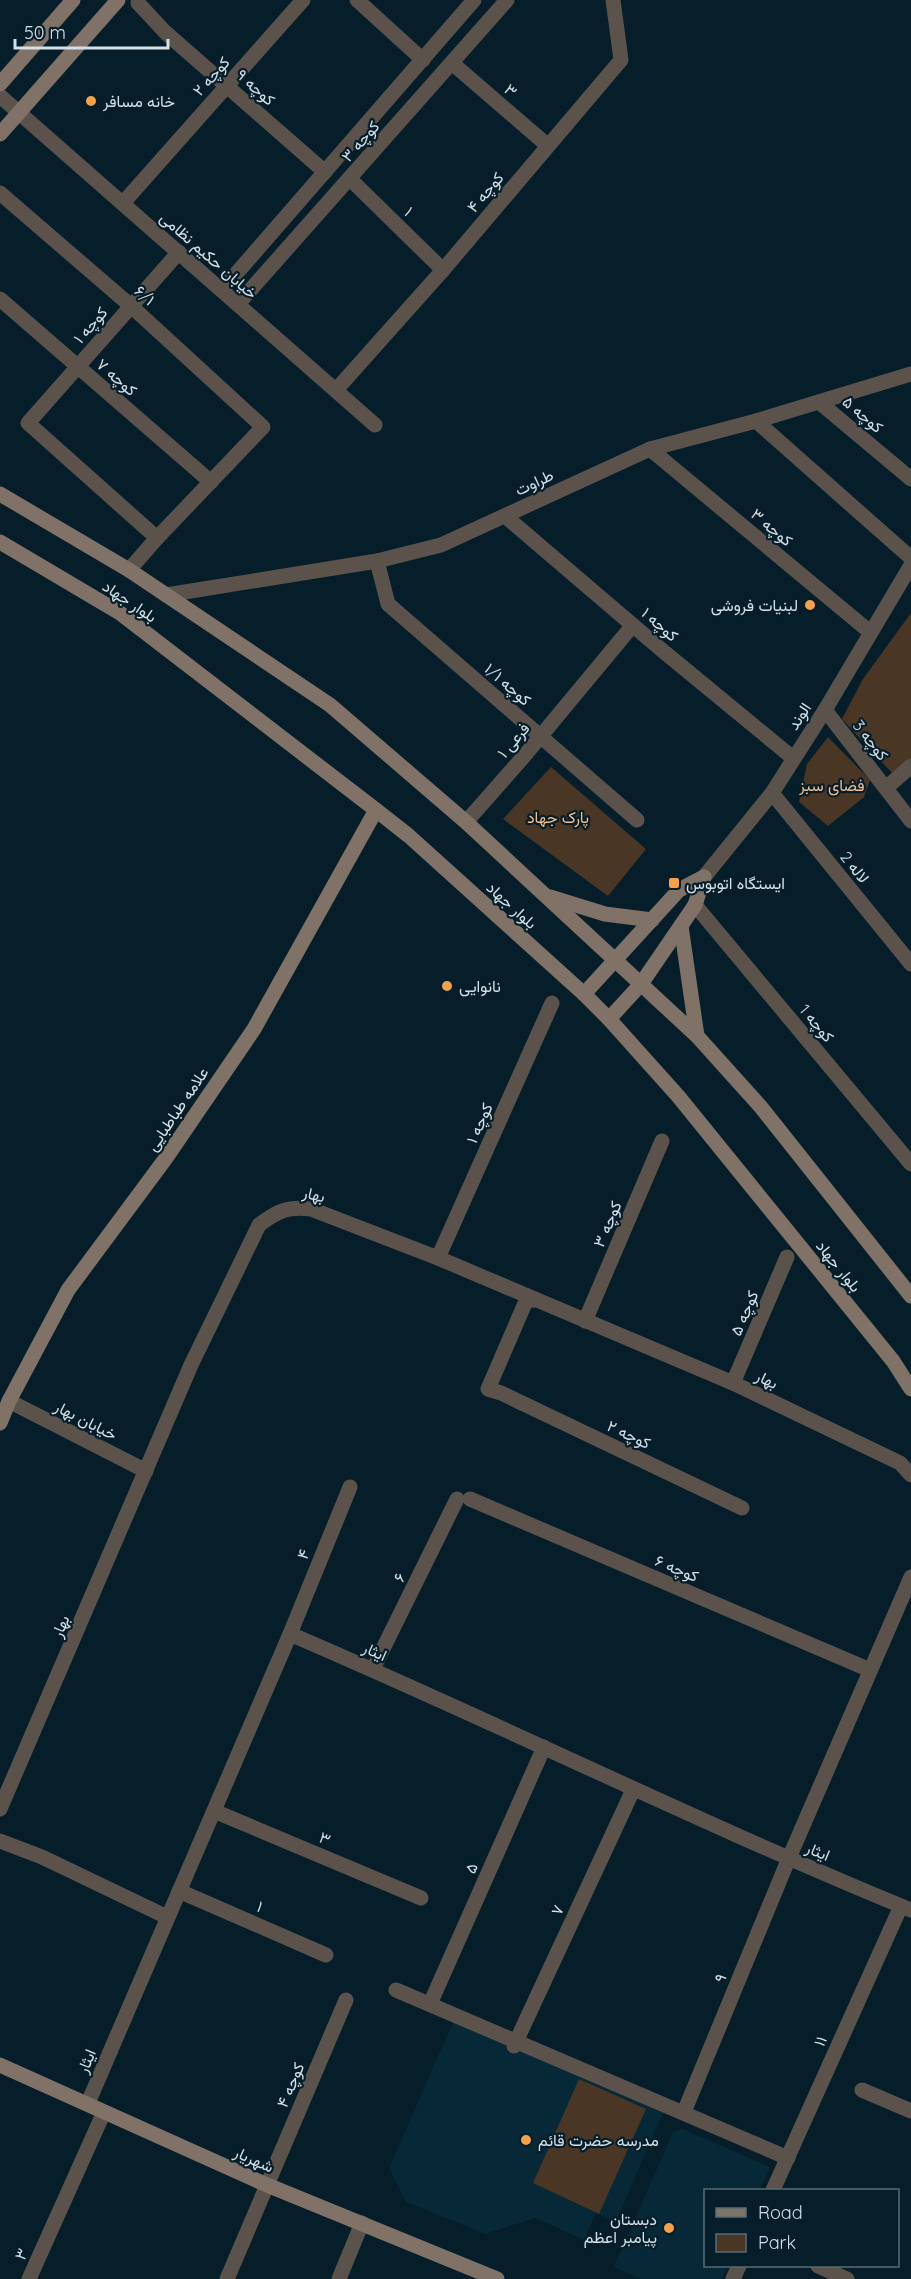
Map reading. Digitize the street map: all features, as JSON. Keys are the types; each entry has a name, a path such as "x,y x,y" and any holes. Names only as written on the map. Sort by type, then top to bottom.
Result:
{"main road":[{"path":"0,84 73,0"},
{"path":"0,134 118,0"},
{"name":"بلوار جهاد","path":"0,494 129,570 330,705 466,822 697,1036 760,1106 911,1296"},
{"name":"بلوار جهاد","path":"0,542 120,613 376,810 409,836 584,994 678,1096 893,1361 911,1389"},
{"name":"علامه طباطبایی","path":"0,1424 9,1401 68,1290 166,1158 254,1029 376,810"},
{"name":"الوند","path":"609,1019 641,984 681,926 695,905 704,878"},
{"name":"الوند","path":"584,994 679,890 704,878"},
{"path":"544,895 605,914 652,920"},
{"path":"681,926 697,1036"},
{"name":"شهریار","path":"0,2065 267,2185 497,2279"}],"street":[{"name":"کوچه ۲","path":"123,203 303,0"},
{"path":"357,0 423,60"},
{"name":"کوچه ۳","path":"222,290 474,0"},
{"name":"کوچه ۳","path":"238,304 507,0"},
{"name":"کوچه ۴","path":"336,390 443,270 621,60 613,0"},
{"name":"کوچه ۹","path":"138,3 165,32 326,172"},
{"name":"۳","path":"452,63 547,145"},
{"name":"خیابان حکیم نظامی","path":"0,96 375,424"},
{"name":"۱","path":"350,179 443,270"},
{"name":"۶/۱","path":"0,193 131,306 263,426 211,482"},
{"name":"کوچه ۱","path":"157,538 28,423 178,252"},
{"name":"کوچه ۷","path":"0,299 211,482"},
{"name":"طراوت","path":"166,595 377,561 441,545 650,449 756,421 911,374"},
{"name":"کوچه ۵","path":"819,402 911,478"},
{"path":"756,421 911,558"},
{"name":"کوچه ۳","path":"650,449 870,632"},
{"path":"129,570 211,482"},
{"name":"کوچه ۱","path":"505,516 794,758"},
{"name":"کوچه ۱/۱","path":"377,561 388,604 637,820"},
{"name":"الوند","path":"704,878 772,793 825,710 911,565"},
{"name":"فرعی ۱","path":"466,822 633,625"},
{"name":"کوچه 3","path":"825,710 911,821"},
{"path":"886,788 911,766"},
{"name":"لاله 2","path":"772,793 911,964"},
{"name":"کوچه 1","path":"695,905 911,1164"},
{"name":"کوچه ۱","path":"438,1258 552,1003"},
{"name":"کوچه ۳","path":"585,1321 662,1141"},
{"name":"بهار","path":"0,1809 191,1365 259,1225 293,1207 311,1209 438,1258 733,1383 900,1463 911,1475"},
{"name":"کوچه ۵","path":"733,1383 787,1257"},
{"name":"کوچه ۲","path":"534,1300 526,1301 488,1389 501,1393 742,1508"},
{"name":"خیابان بهار","path":"9,1401 146,1471"},
{"name":"۴","path":"290,1634 350,1487"},
{"name":"۶","path":"373,1670 463,1499"},
{"name":"کوچه ۶","path":"463,1499 870,1670"},
{"path":"789,1858 911,1577"},
{"name":"ایثار","path":"88,2103 290,1634 544,1747 633,1790 906,1908"},
{"name":"۵","path":"430,2004 544,1747"},
{"name":"۷","path":"515,2044 633,1790"},
{"name":"۳","path":"214,1811 421,1898"},
{"path":"0,1841 42,1857 167,1917"},
{"name":"۹","path":"684,2112 789,1858"},
{"name":"۱","path":"179,1891 326,1955"},
{"name":"۱۱","path":"773,2189 906,1908"},
{"path":"396,1990 515,2044 684,2112 788,2158"},
{"name":"کوچه ۴","path":"267,2185 346,2000"},
{"path":"862,2090 911,2111"},
{"name":"۳","path":"29,2279 104,2112"},
{"path":"227,2279 267,2185"},
{"path":"339,2279 362,2223"},
{"path":"822,2267 847,2279"}],"shaded area":[{"name":"مدرسه حضرت قائم","path":"454,2020 663,2112 616,2222 596,2213 584,2240 535,2218 485,2234 406,2202 389,2168"},
{"name":"دبستان پیامبر اعظم","path":"683,2129 770,2167 760,2189 704,2189 704,2267 727,2267 721,2279 641,2279 614,2267 673,2132"}],"green space":[{"name":"فضای سبز","path":"911,613 911,759 893,774 842,719 863,679"},
{"name":"فضای سبز","path":"828,737 870,780 864,797 828,826 799,802 807,764"},
{"name":"پارک جهاد","path":"551,767 646,849 608,896 503,819"},
{"path":"579,2079 646,2109 599,2214 533,2183"}],"place":[{"name":"خانه مسافر","path":"91,101"},
{"name":"لبنیات فروشی","path":"810,605"},
{"name":"ایستگاه اتوبوس","path":"674,883"},
{"name":"نانوایی","path":"447,986"},
{"name":"مدرسه حضرت قائم","path":"526,2140"},
{"name":"دبستان پیامبر اعظم","path":"669,2228"}]}
